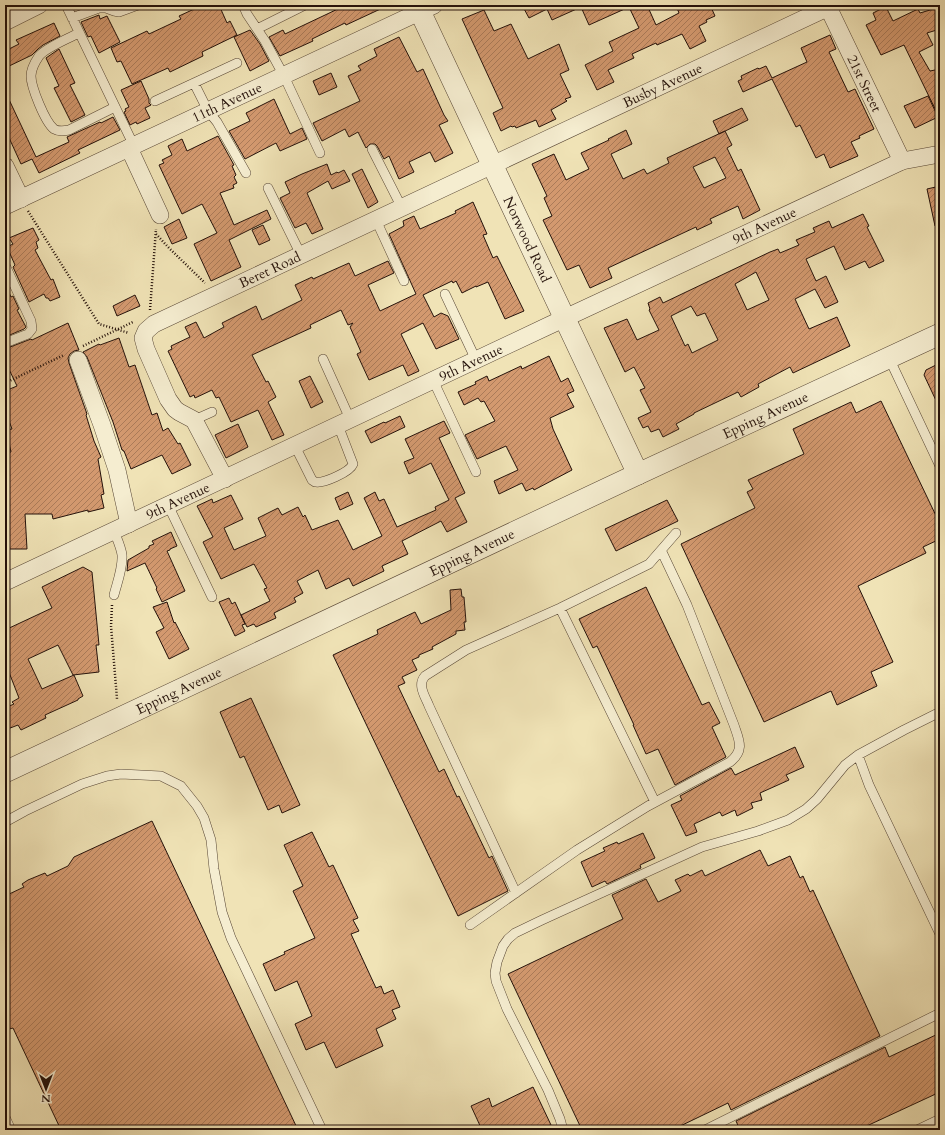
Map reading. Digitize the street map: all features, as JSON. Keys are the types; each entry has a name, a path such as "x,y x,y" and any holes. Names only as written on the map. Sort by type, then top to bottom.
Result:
{"street":[{"path":"5,22 39,5"},
{"name":"21st Street","path":"829,6 902,161"},
{"name":"Busby Avenue","path":"492,164 829,6"},
{"name":"Norwood Road","path":"423,7 492,164 638,474"},
{"name":"11th Avenue","path":"5,206 284,76 423,7"},
{"path":"131,147 158,220"},
{"name":"9th Avenue","path":"5,582 902,161 940,154"},
{"name":"Beret Road","path":"143,338 146,331 154,324 402,208 492,164"},
{"path":"5,166 20,199"},
{"name":"Epping Avenue","path":"5,772 638,474 940,334"},
{"path":"143,338 146,348 172,405 179,412 194,420 224,479"},
{"path":"75,354 102,425 117,470 129,524"}],"lane":[{"path":"66,5 115,107 131,147"},
{"path":"72,18 99,8 106,8 119,12 138,5"},
{"path":"243,5 284,76 320,153"},
{"path":"257,29 305,5"},
{"path":"79,33 40,54 36,60 31,77 40,107 46,119 53,128 63,132 115,107"},
{"path":"155,101 237,63"},
{"path":"194,83 208,111 218,122 246,173"},
{"path":"372,150 402,208"},
{"path":"268,188 300,255"},
{"path":"376,220 404,281"},
{"path":"5,265 32,328 28,334 5,343"},
{"path":"445,294 476,360"},
{"path":"294,446 312,480 315,482 323,482 352,467 353,464 344,422 323,358"},
{"path":"889,358 940,466"},
{"path":"433,380 476,472"},
{"path":"194,420 212,412"},
{"path":"168,505 212,596"},
{"path":"113,599 121,568 122,555 114,531"},
{"path":"516,893 429,706 421,685 422,680 425,676 466,650 560,608 649,564 676,533"},
{"path":"470,925 577,850 655,802 737,757 739,741 734,725 687,605 661,550"},
{"path":"560,608 655,802"},
{"path":"563,1130 548,1090 508,1009 496,981 495,973 497,962 503,946 508,939 515,933 542,920 702,847 788,820 806,809 817,799 845,765 858,755 940,712"},
{"path":"858,755 869,785 940,934"},
{"path":"5,822 82,784 107,776 121,774 161,776 181,786 197,806 204,818 211,840 214,869 222,912 231,938 322,1130"},
{"path":"705,1130 940,1012"},
{"path":"5,1117 11,1130"},
{"path":"917,1130 940,1119"}],"path":[{"path":"20,199 99,324 143,338"},
{"path":"149,314 158,220"},
{"path":"156,233 169,248 216,294"},
{"path":"5,383 75,354 118,329 138,320"},
{"path":"113,599 111,626 117,699"}],"building":[{"path":"203,5 219,5 227,23 230,21 237,35 202,52 203,56 170,72 168,68 132,84 121,61 117,62 111,48 147,31 149,34 181,19 179,16"},
{"path":"352,5 389,5 346,25 345,23 312,39 313,41 280,56 269,37 283,30 285,34 342,7 344,9"},
{"path":"522,5 647,5 656,25 679,13 677,8 683,5 710,5 715,16 706,20 707,22 699,26 706,41 690,49 682,34 657,45 656,43 632,54 634,58 608,70 614,82 597,90 585,65 613,51 609,42 639,28 629,7 589,25 581,7 552,20 547,9 529,18"},
{"path":"940,7 940,29 927,33 933,45 919,52 930,71 940,69 940,119 904,45 881,55 866,25 876,20 873,13 881,9 887,9 893,21 918,9 920,13"},
{"path":"484,10 494,31 511,24 528,59 559,44 569,70 560,74 571,97 565,99 567,101 551,110 556,119 539,127 536,120 516,128 515,126 511,126 501,131 493,113 503,108 462,19"},
{"path":"99,15 100,19 107,16 120,42 99,53 91,36 88,37 81,22"},
{"path":"54,23 60,36 43,45 32,55 5,68 5,51 19,44 16,40"},
{"path":"250,30 260,44 269,61 250,71 234,37"},
{"path":"830,35 836,49 829,52 848,92 855,89 874,129 859,136 860,138 851,142 858,156 830,168 824,154 816,158 800,125 796,127 772,79 743,92 738,81 742,79 741,76 758,68 759,69 766,66 772,78 807,62 801,48"},
{"path":"399,37 417,72 423,69 448,121 439,125 453,153 435,162 430,152 409,162 414,172 399,179 389,156 384,159 375,144 370,144 366,148 358,132 349,137 345,129 322,141 313,123 360,101 348,76 361,70 358,66 377,56 374,49"},
{"path":"59,49 75,83 70,85 85,115 71,122 54,88 59,86 46,58"},
{"path":"331,73 337,87 319,95 313,81"},
{"path":"141,81 151,105 145,108 150,118 137,124 136,122 130,125 124,112 126,111 125,109 129,107 121,90"},
{"path":"5,91 36,157 69,142 67,137 113,117 120,130 78,150 80,153 39,173 32,159 21,164 5,129"},
{"path":"928,96 938,117 915,128 904,106"},
{"path":"274,99 290,134 302,128 307,139 280,151 276,143 245,159 229,131 250,121 246,113"},
{"path":"742,108 748,120 719,134 713,121"},
{"path":"626,130 632,144 611,154 623,179 644,169 647,174 669,163 667,158 725,131 732,145 727,148 738,171 741,169 760,210 743,219 738,206 710,219 712,223 697,230 696,227 608,268 612,278 590,288 579,265 567,270 543,220 552,216 544,198 547,196 532,164 554,154 566,180 589,169 581,153 609,140 608,139","holes":["715,157 726,178 704,188 693,167"]},
{"path":"218,136 234,165 232,166 236,175 234,177 237,183 233,185 234,188 220,193 234,225 267,210 271,219 229,240 241,267 211,281 194,244 217,233 202,204 182,214 159,165 164,163 162,160 172,155 168,146 182,139 187,151"},
{"path":"327,164 331,175 344,170 350,181 332,189 328,181 307,193 323,229 312,234 306,223 295,228 280,198 290,193 285,182"},
{"path":"362,169 378,202 368,208 352,174"},
{"path":"940,186 940,225 935,226 927,189"},
{"path":"473,202 487,234 483,235 493,258 497,256 524,311 505,319 488,282 462,293 456,281 453,283 452,281 423,295 434,317 441,313 448,316 459,339 436,349 423,323 401,334 419,371 408,376 403,365 369,380 357,354 361,352 350,327 353,323 348,325 341,310 310,325 311,328 252,355 266,382 268,381 276,397 268,402 284,435 272,440 258,410 231,422 219,397 216,398 212,390 195,398 194,395 190,397 168,351 172,349 171,346 190,337 185,327 196,322 204,338 224,327 222,323 256,306 262,320 302,300 295,285 312,277 313,279 349,263 355,276 388,261 394,273 368,285 380,311 416,294 389,234 404,226 403,221 414,216 420,229 456,213 455,211"},
{"path":"863,214 869,226 867,227 884,261 869,268 865,261 845,270 834,246 806,259 816,281 826,276 838,302 825,308 815,289 795,299 809,329 837,317 850,346 793,373 790,367 758,384 759,387 741,397 738,392 694,413 676,424 679,429 663,437 659,429 651,432 648,426 643,428 638,418 651,412 640,390 645,388 634,367 625,372 604,328 627,319 637,340 659,330 649,310 648,303 660,297 663,303 770,252 778,249 780,253 799,245 796,240 815,232 813,228 829,221 832,228","holes":["756,272 769,300 747,310 735,284","691,306 697,316 705,313 718,340 692,353 688,344 685,346 671,316"]},
{"path":"179,219 187,238 172,244 164,227"},
{"path":"263,225 270,240 259,245 252,230"},
{"path":"33,228 39,240 36,242 38,248 35,250 51,280 53,279 60,297 50,301 44,294 29,302 13,267 15,265 7,247 13,244 9,238"},
{"path":"5,284 11,297 13,296 19,309 17,310 26,327 5,337"},
{"path":"135,295 140,306 117,316 113,306"},
{"path":"68,323 79,350 70,354 68,358 69,363 87,414 86,415 94,441 101,457 98,459 104,494 101,495 104,508 88,512 88,510 53,519 52,514 25,514 27,549 5,549 5,453 11,452 6,430 12,429 5,410 5,391 17,386 5,361 5,349 31,339 32,340"},
{"path":"119,338 129,367 135,365 152,415 157,413 163,431 168,428 178,444 180,443 191,465 172,474 162,455 131,469 124,451 122,450 113,422 87,357 83,352 99,344 100,345"},
{"path":"549,356 561,382 568,378 574,391 567,394 574,407 550,418 553,429 572,470 534,490 533,488 526,491 522,483 499,494 494,481 518,470 506,446 477,459 465,435 495,421 484,401 481,402 478,398 464,405 458,392 476,384 475,382 487,376 489,381 521,366 522,369"},
{"path":"940,363 940,409 924,375 926,370"},
{"path":"310,376 323,402 311,408 299,381"},
{"path":"881,401 940,524 940,539 923,547 926,553 858,586 893,662 871,672 877,686 837,705 831,691 764,722 681,544 755,508 747,492 753,489 748,480 804,454 793,429 851,402 856,413"},
{"path":"400,416 405,427 371,443 365,431"},
{"path":"444,421 450,433 439,438 465,493 455,498 467,522 447,532 441,521 402,541 408,554 382,566 384,571 353,586 349,578 326,589 318,570 297,581 303,593 294,598 296,602 274,613 276,618 256,627 254,624 247,627 241,615 270,601 264,589 267,588 254,564 221,579 203,542 213,537 197,506 212,499 213,503 231,495 243,519 224,528 234,550 266,536 258,518 278,508 282,515 298,507 303,517 305,515 312,530 338,520 353,550 382,536 364,498 375,492 379,501 384,499 397,527 436,510 435,507 449,500 431,463 409,474 404,462 414,458 405,439"},
{"path":"238,424 248,447 226,458 215,435"},
{"path":"348,492 353,504 340,510 335,498"},
{"path":"667,500 678,521 616,551 605,529"},
{"path":"171,532 177,546 167,551 185,591 162,602 145,563 127,571 128,560 149,548 149,546 154,544 152,541"},
{"path":"83,567 92,572 99,645 96,645 99,672 73,675 58,645 28,659 42,689 74,675 83,696 78,700 45,715 46,718 21,730 18,725 5,730 5,708 14,704 12,702 19,698 5,662 5,630 52,608 42,587"},
{"path":"646,587 702,705 709,702 720,723 712,727 726,757 675,785 658,749 646,754 597,646 593,648 579,619"},
{"path":"461,589 462,597 464,597 466,622 464,622 465,630 456,631 456,634 432,647 433,649 412,660 417,670 402,677 405,683 398,686 439,772 444,769 457,797 459,796 489,858 492,856 508,891 458,916 333,655 378,634 377,630 415,612 421,624 451,610 450,590"},
{"path":"229,598 232,604 235,602 245,624 242,625 245,631 235,636 219,602"},
{"path":"167,602 174,623 175,622 189,649 169,659 156,632 164,628 153,607"},
{"path":"251,698 300,805 282,813 279,805 268,810 244,756 240,758 220,712"},
{"path":"795,747 804,767 786,775 789,780 760,793 762,800 751,803 753,808 737,816 735,810 722,816 720,812 694,824 697,832 686,836 671,805 682,800 680,796 731,768 735,775"},
{"path":"152,821 298,1130 61,1130 13,1028 9,1029 8,1027 5,1029 5,896 24,887 22,884 28,880 45,873 47,876 68,866 74,857"},
{"path":"312,832 329,867 333,865 358,918 353,920 359,931 351,934 376,988 381,986 384,994 393,990 400,1007 392,1010 396,1019 376,1029 383,1046 336,1068 324,1042 306,1050 295,1024 312,1016 297,981 275,991 263,964 285,954 284,952 315,938 293,891 303,886 284,845"},
{"path":"643,833 655,858 640,865 641,868 607,884 605,881 592,887 581,862 605,851 603,848 617,842 618,844"},
{"path":"760,850 768,866 790,856 800,878 803,876 810,892 813,890 880,1036 731,1110 728,1103 672,1130 582,1130 508,974 623,919 612,895 646,879 658,902 681,891 675,880 688,874 690,876 702,870 705,876"},
{"path":"940,1033 940,1092 858,1130 740,1130 736,1121 885,1047 889,1057"},
{"path":"533,1087 552,1130 482,1130 471,1106 489,1098 492,1107"}]}
